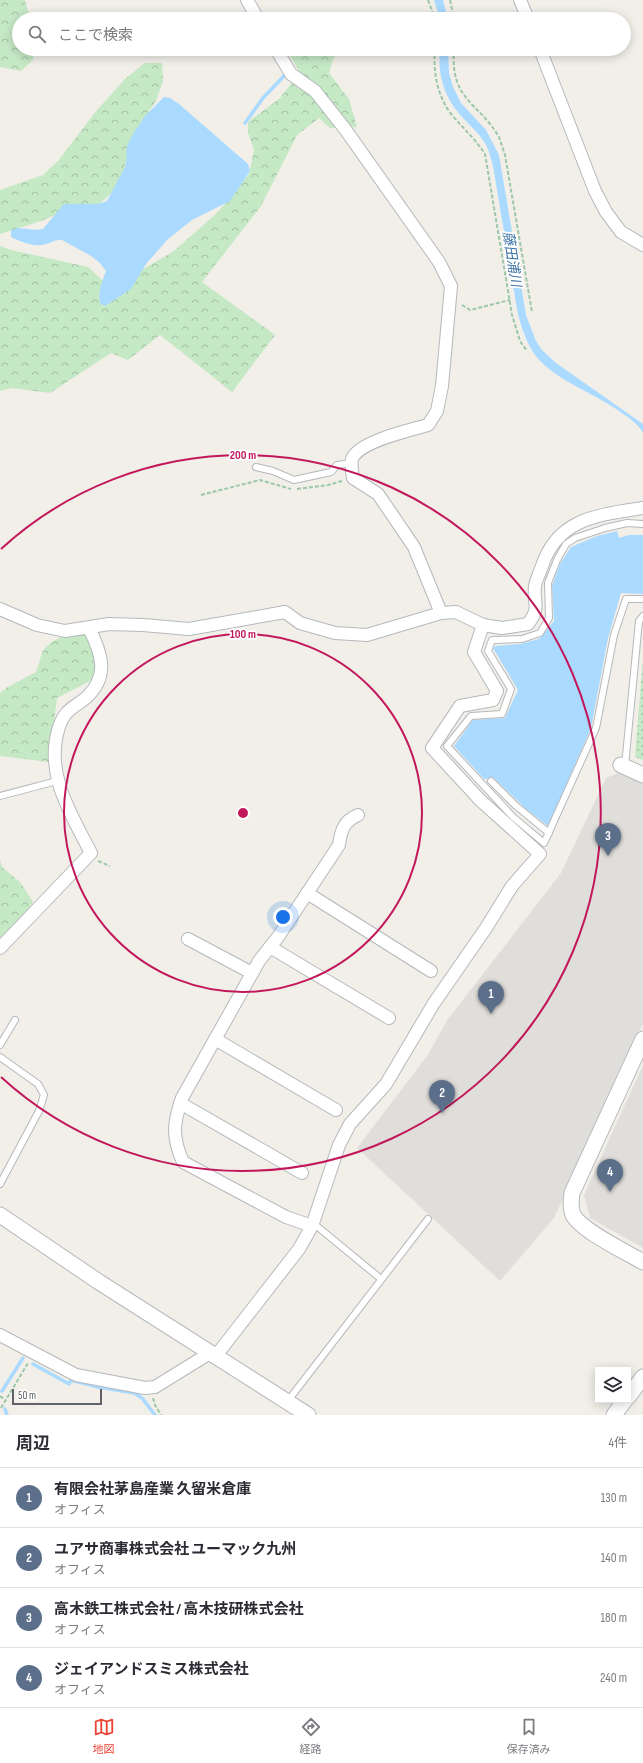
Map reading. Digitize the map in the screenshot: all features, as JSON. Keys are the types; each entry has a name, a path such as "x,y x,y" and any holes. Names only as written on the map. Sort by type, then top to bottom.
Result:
{"street":[{"path":"247,0 254,12"},
{"path":"520,0 525,12"},
{"path":"280,56 291,74 315,91 345,129 439,262 451,286 442,386 437,411 428,425 386,438 358,451 352,463 353,478 378,494 414,547 441,613"},
{"path":"543,56 595,191 606,212 621,232 643,245"},
{"path":"0,609 37,625 65,631 109,624 189,629 286,612 300,623 335,633 367,636 441,613 456,612 483,625 502,628 528,624 536,614 535,586 544,559 554,540 570,526 612,513 643,508"},
{"path":"0,1335 76,1375 145,1388 156,1387 212,1355 299,1249 312,1224 339,1144 350,1124 386,1084 434,1003 486,928 512,886 540,854 480,800 432,748 460,706 493,700 497,691 474,652 483,625"},
{"path":"0,948 91,853 64,800 57,781 55,754 58,728 65,712 87,696 97,684 102,671 102,656 89,628"},
{"path":"623,766 643,774"},
{"path":"312,1224 286,1217 183,1162 177,1148 174,1121 180,1104 252,973 339,845 341,832 349,819 358,815"},
{"path":"307,893 431,971"},
{"path":"188,939 252,973"},
{"path":"270,947 389,1018"},
{"path":"215,1039 336,1110"},
{"path":"643,1039 572,1193 571,1204 573,1214 582,1225 643,1262"},
{"path":"180,1104 302,1173"},
{"path":"0,1215 212,1355 308,1415"},
{"path":"631,1393 643,1377"},
{"path":"614,1415 623,1403"}],"lane":[{"path":"256,467 273,471 294,480 320,476 331,472 337,465 352,463"},
{"path":"643,524 627,523 605,528 575,538 566,544 557,560 548,583 549,618 540,633 522,639 492,640 488,651 511,689 502,714 471,716 447,746 513,817 544,843 596,728 614,635 626,599 643,599"},
{"path":"623,766 639,621 643,616"},
{"path":"0,796 57,781"},
{"path":"491,781 515,805 549,833"},
{"path":"0,1045 15,1020"},
{"path":"0,1057 38,1084 44,1095 39,1111 0,1184"},
{"path":"287,1402 428,1219"},
{"path":"312,1224 381,1279"}],"path":[{"path":"428,0 432,12"},
{"path":"450,0 453,12"},
{"path":"435,56 435,77 440,93 451,113 476,140 485,154 512,315 520,341 527,351"},
{"path":"454,56 454,72 460,90 468,103 485,119 498,137 506,155 532,312"},
{"path":"449,300 470,310 510,300"},
{"path":"201,495 260,480 286,489 300,489 328,485 353,478"},
{"path":"1,1408 34,1353"},
{"path":"151,1387 155,1405 161,1415"},
{"path":"0,1396 6,1400"}],"shaded area":[{"path":"618,773 643,783 643,1023 554,1218 500,1281 357,1148 427,1056 448,1019 561,873 606,778"},
{"path":"643,1065 643,1248 590,1218 584,1195"}],"green space":[{"path":"0,0 25,0 28,12 12,12 12,56 33,56 33,60 21,71 0,67"},
{"path":"290,56 335,56 329,73 349,99 357,127 330,128 319,118 297,135 261,206 202,282 275,335 232,392 160,335 128,360 111,353 50,393 12,388 0,391 0,246 11,250 88,267 111,288 174,251 218,212 249,174 254,150 248,133 248,122 280,98 300,72"},
{"path":"145,63 162,63 163,81 156,101 138,127 118,187 96,207 72,208 41,221 0,234 0,190 43,175 58,161 97,110 126,78"},
{"path":"88,634 98,655 92,680 57,698 49,762 0,756 0,693 6,688 36,672 43,651 52,642 63,637"},
{"path":"643,658 643,760 635,757"},
{"path":"0,860 2,867 20,882 33,902 25,913 0,938"}],"water":[{"path":"434,0 443,0 446,12 438,12"},
{"name":"藤田浦川","path":"439,56 448,56 449,73 453,87 461,103 486,130 499,155 526,315 536,341 542,350 556,363 643,424 643,433 634,422 624,414 606,402 571,384 549,369 533,352 524,334 518,315 490,155 482,138 457,112 447,96 441,78"},
{"path":"164,97 170,98 179,104 248,164 250,171 230,201 192,220 168,239 146,264 131,289 105,306 100,303 100,294 106,271 100,263 91,256 62,240 48,244 33,245 11,237 11,230 18,228 35,230 43,229 64,204 98,204 107,201 126,165 127,146 133,134 145,116"},
{"path":"617,531 619,538 629,535 643,535 643,594 621,593 608,638 591,728 548,826 525,808 494,778 484,779 454,746 473,720 505,718 518,690 493,648 496,646 520,644 539,639 554,621 552,586 560,564 571,547 597,536"}],"waterway":[{"path":"245,123 263,98 284,76"},
{"path":"2,1391 23,1358"},
{"path":"33,1364 69,1384 71,1380 98,1387 134,1393 142,1398 155,1415"},
{"path":"5,1409 7,1415"}],"place":[{"name":"高木鉄工株式会社 / 高木技研株式会社","path":"608,856"},
{"name":"有限会社茅島産業 久留米倉庫","path":"491,1014"},
{"name":"ユアサ商事株式会社 ユーマック九州","path":"442,1113"},
{"name":"ジェイアンドスミス株式会社","path":"610,1192"}]}
